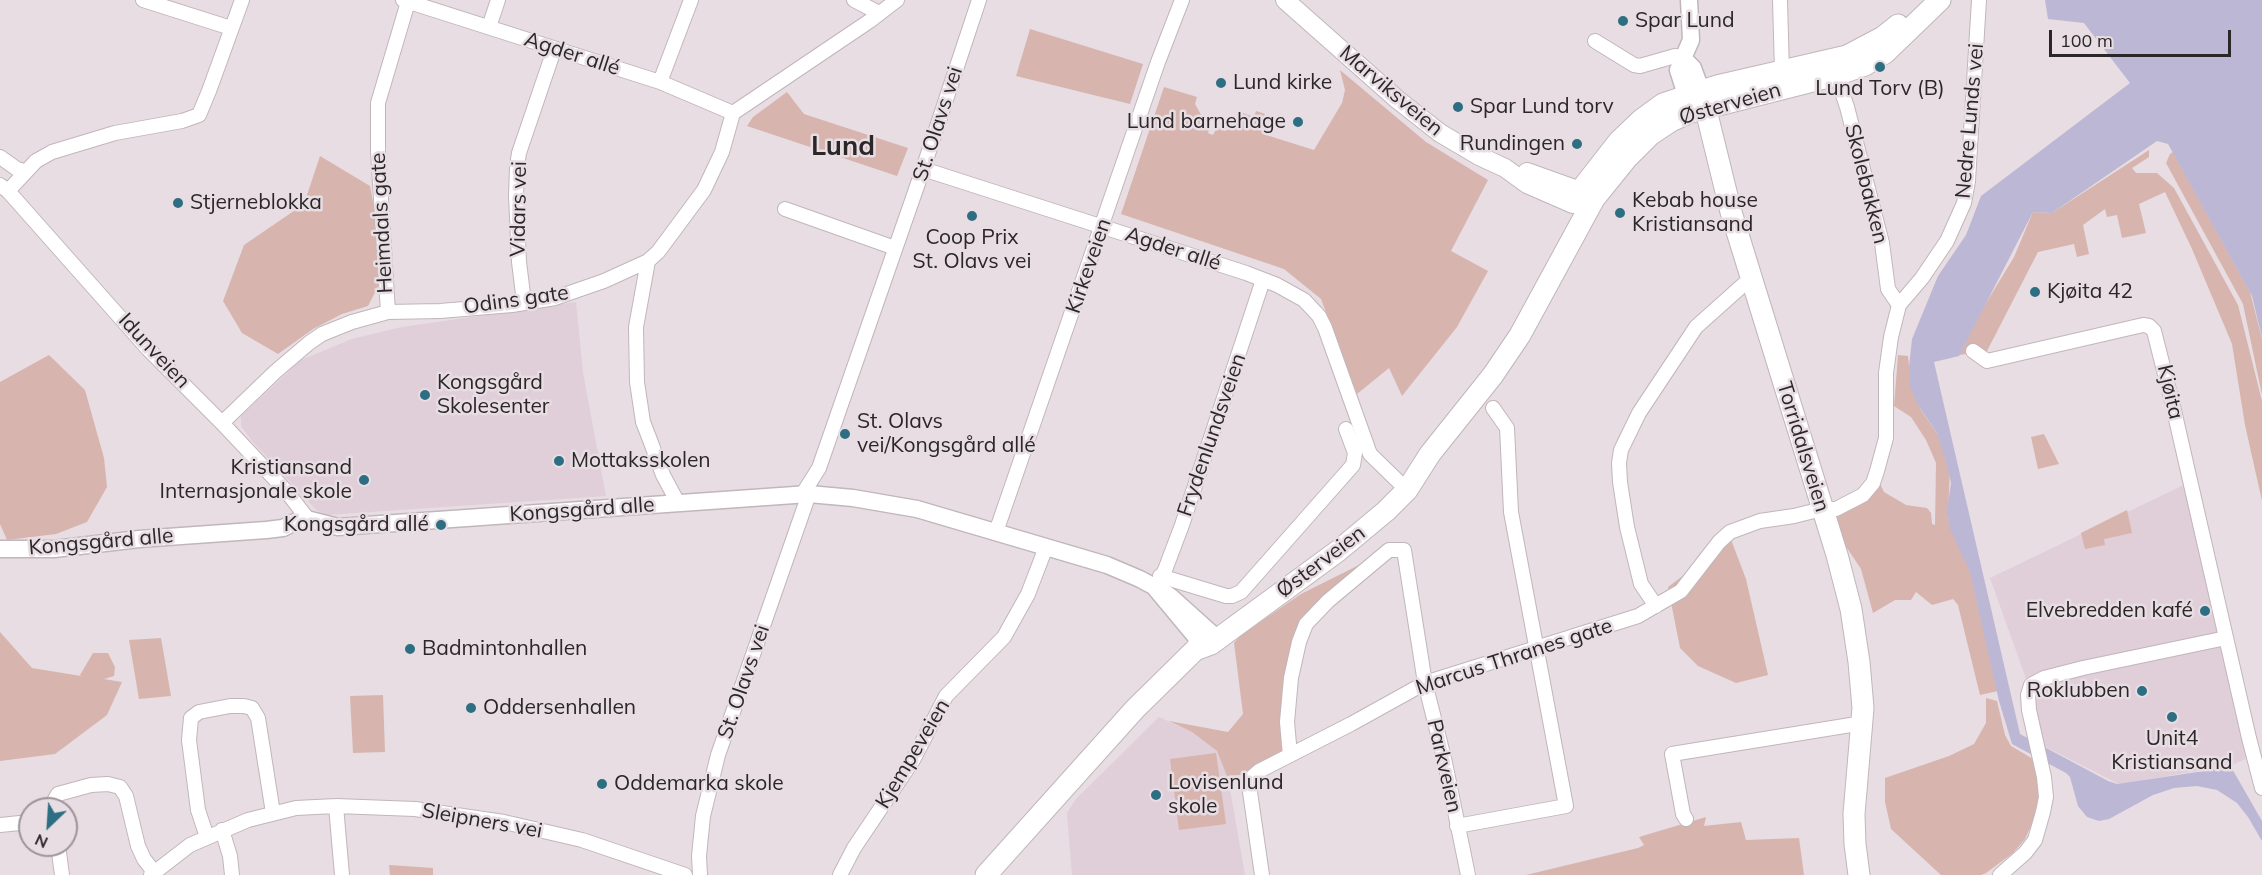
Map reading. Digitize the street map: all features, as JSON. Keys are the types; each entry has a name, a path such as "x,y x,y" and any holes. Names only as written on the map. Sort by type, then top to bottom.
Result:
{"main road":[{"name":"Marviksveien","path":"1285,0 1430,126 1456,144 1505,168 1522,171 1581,199"},
{"name":"Østerveien","path":"1696,101 1782,72 1834,68 1883,37 1924,0"},
{"name":"Østerveien","path":"986,875 1135,709 1204,642 1389,494 1403,487 1520,335 1542,291 1581,199 1604,158 1633,127 1663,104 1696,101 1878,58 1940,0"},
{"name":"Torridalsveien","path":"1696,101 1754,283 1851,609 1860,672 1867,754 1861,823 1867,875"},
{"name":"Torridalsveien","path":"1859,875 1854,825 1863,723"}],"street":[{"path":"143,0 231,28"},
{"path":"4,188 36,161 71,145 137,128 182,121 199,115 242,0"},
{"path":"660,82 691,0"},
{"path":"854,0 879,13"},
{"path":"733,113 897,0"},
{"name":"St. Olavs vei","path":"700,875 699,856 703,816 718,755 810,495 822,482 819,468 924,169 979,0"},
{"name":"Kirkeveien","path":"996,532 1158,62 1182,0"},
{"path":"1682,57 1691,40 1689,0"},
{"path":"1780,0 1782,72"},
{"name":"Nedre Lunds vei","path":"1822,509 1836,509 1863,495 1873,483 1886,438 1886,373 1891,337 1899,305 1922,278 1947,241 1964,202 1968,181 1979,0"},
{"name":"Agder allé","path":"378,135 380,88 405,1 660,82 733,113"},
{"path":"489,27 494,1"},
{"path":"1595,41 1634,65 1640,66 1675,56 1682,57 1693,68 1696,101"},
{"name":"Vidars vei","path":"524,302 519,262 517,166 519,153 554,50"},
{"name":"Skolebakken","path":"1834,68 1846,104 1882,243 1888,289 1899,305"},
{"name":"Odins gate","path":"222,423 280,366 322,334 352,322 388,312 440,311 555,298 604,282 648,261 658,252 704,190 722,152 733,113"},
{"name":"Heimdals gate","path":"378,135 388,312"},
{"path":"0,157 24,171"},
{"name":"Agder allé","path":"924,169 1263,280 1304,300 1319,316 1328,336 1365,446 1376,462 1403,487"},
{"name":"Idunveien","path":"4,188 148,349 294,500 306,518"},
{"path":"785,209 895,248"},
{"path":"648,261 636,327 635,362 638,392 650,441 663,475 678,503"},
{"name":"Frydenlundsveien","path":"1157,582 1165,570 1182,525 1263,280"},
{"path":"1656,606 1641,584 1627,527 1620,482 1621,450 1638,413 1696,327 1743,285 1754,283"},
{"name":"Kjøita","path":"1973,351 1987,361 2144,325 2154,331 2171,394 2262,788"},
{"path":"1458,826 1566,806 1509,495 1508,428 1492,408"},
{"name":"Østerveien","path":"1157,582 1226,596 1241,592 1353,465 1355,453 1346,429"},
{"name":"Kongsgård alle","path":"0,549 54,549 139,538 266,530 284,528 296,519 306,518 338,527 810,495 896,505 996,532 1157,582 1204,642"},
{"name":"Marcus Thranes gate","path":"1262,875 1249,785 1251,778 1259,771 1352,724 1425,683 1619,622 1656,606 1681,591 1719,542 1730,532 1760,521 1822,509"},
{"name":"Kjempeveien","path":"840,875 854,848 909,768 946,696 1004,637 1028,594 1046,547"},
{"name":"Parkveien","path":"1290,755 1287,722 1291,678 1299,642 1306,624 1328,601 1389,550 1404,550 1425,683 1444,758 1468,875"},
{"path":"1991,875 2002,872 2025,853 2036,840 2040,828 2046,797 2028,695 2033,683 2083,668 2226,638"},
{"path":"207,837 198,810 189,740 191,717 199,712 231,706 252,708 258,718 273,813"},
{"path":"1686,819 1683,814 1672,754 1863,723"},
{"name":"Sleipners vei","path":"56,797 58,794 91,785 108,784 120,787 126,796 138,846 152,874 190,845 248,820 296,808 336,806 415,809 504,822 582,840 685,875"},
{"path":"336,806 342,875"},
{"path":"0,825 18,823"},
{"path":"222,830 230,856 232,875"},
{"path":"60,857 62,875"}],"shaded area":[{"path":"2045,0 2262,0 2262,338 2252,296 2168,144 2157,141 2052,213 2033,212 1959,356 1934,362 2020,734 2117,784 2231,767 2262,821 2262,841 2237,803 2217,790 2197,786 2174,788 2153,795 2109,819 2099,821 2087,817 2078,806 2070,777 2066,773 2012,744 1999,701 1970,572 1950,529 1947,511 1951,483 1947,465 1937,433 1918,405 1910,387 1909,367 1912,339 1938,276 1966,235 1981,196 2130,83 2084,23 2048,19"},
{"path":"1030,29 1143,64 1130,104 1016,76"},
{"path":"1340,70 1426,142 1488,180 1451,251 1488,271 1457,327 1402,396 1389,368 1357,394 1321,299 1284,269 1121,214 1164,87 1197,97 1195,104 1209,129 1208,133 1213,135 1221,128 1225,131 1234,127 1235,122 1241,119 1243,113 1254,117 1256,111 1265,114 1261,125 1263,134 1314,150 1342,103 1345,90"},
{"path":"787,92 804,114 908,148 897,176 747,126 753,117"},
{"path":"2149,150 2149,157 2132,168 2136,173 2157,173 2174,188 2238,305 2262,401 2262,501 2245,425 2232,344 2165,192 2139,204 2146,233 2122,238 2117,215 2107,217 2105,209 2083,225 2089,254 2077,257 2074,244 2038,252 1987,351 1959,355 1980,313 2014,257 2033,212 2052,213"},
{"path":"2173,152 2250,292 2262,339 2262,395 2243,304 2166,163"},
{"path":"320,156 370,186 386,271 368,306 342,314 313,329 278,354 242,333 223,301 244,245 304,204"},
{"name":"Kongsgård Skolesenter","path":"576,302 583,373 606,496 326,515 316,510 241,426 241,416 301,360 352,339 402,327"},
{"path":"49,355 85,390 104,458 107,487 87,522 56,534 7,540 0,524 0,382"},
{"path":"1898,355 1908,356 1914,393 1921,410 1941,439 1950,467 1948,518 1969,564 1998,691 1980,695 1958,605 1953,599 1932,605 1916,592 1911,600 1895,600 1873,613 1861,569 1847,548 1839,553 1822,509 1865,489 1874,472 1884,492 1906,505 1927,508 1931,513 1932,524 1935,525 1936,463 1926,440 1911,417 1894,406"},
{"path":"2044,434 2059,464 2038,469 2031,437"},
{"path":"2188,483 2254,755 2232,765 2119,784 2040,744 2028,684 1990,578"},
{"path":"2127,510 2132,533 2104,539 2105,545 2085,549 2081,533"},
{"path":"1730,537 1746,579 1768,675 1736,683 1698,666 1680,648 1668,587"},
{"path":"1361,564 1358,571 1299,641 1290,755 1253,774 1227,776 1217,751 1192,732 1169,721 1228,732 1243,714 1234,643 1241,635 1301,594"},
{"path":"0,632 32,668 81,676 93,653 108,653 115,667 114,676 104,679 122,682 107,715 55,754 0,761"},
{"path":"161,638 171,696 139,699 129,640"},
{"path":"383,695 385,752 353,753 350,696"},
{"path":"1986,698 1997,701 2005,735 2011,746 2033,759 2039,788 2039,808 2025,839 2013,853 1986,873 1941,875 1891,829 1885,802 1885,778 1949,756 1974,744 1986,723"},
{"name":"Lovisenlund skole","path":"1159,717 1192,732 1217,751 1228,778 1245,875 1072,875 1067,813 1076,799"},
{"path":"1216,753 1226,824 1179,830 1170,759"},
{"path":"1706,817 1704,826 1741,822 1746,840 1799,838 1804,875 1526,875 1638,848 1644,845 1639,837"},
{"path":"389,865 433,868 433,875 390,875"}],"place":[{"name":"Spar Lund","path":"1623,21"},
{"name":"Lund Torv (B)","path":"1880,67"},
{"name":"Lund kirke","path":"1221,83"},
{"name":"Spar Lund torv","path":"1458,107"},
{"name":"Lund barnehage","path":"1298,122"},
{"name":"Rundingen","path":"1577,144"},
{"name":"Stjerneblokka","path":"178,203"},
{"name":"Kebab house Kristiansand","path":"1620,213"},
{"name":"Coop Prix St. Olavs vei","path":"972,216"},
{"name":"Kjøita 42","path":"2035,292"},
{"name":"Kongsgård Skolesenter","path":"425,395"},
{"name":"St. Olavs vei/Kongsgård allé","path":"845,434"},
{"name":"Mottaksskolen","path":"559,461"},
{"name":"Kristiansand Internasjonale skole","path":"364,480"},
{"name":"Kongsgård allé","path":"441,525"},
{"name":"Elvebredden kafé","path":"2205,611"},
{"name":"Badmintonhallen","path":"410,649"},
{"name":"Roklubben","path":"2142,691"},
{"name":"Oddersenhallen","path":"471,708"},
{"name":"Unit4 Kristiansand","path":"2172,717"},
{"name":"Oddemarka skole","path":"602,784"},
{"name":"Lovisenlund skole","path":"1156,795"}],"district":[{"name":"Lund","path":"843,147"}]}
